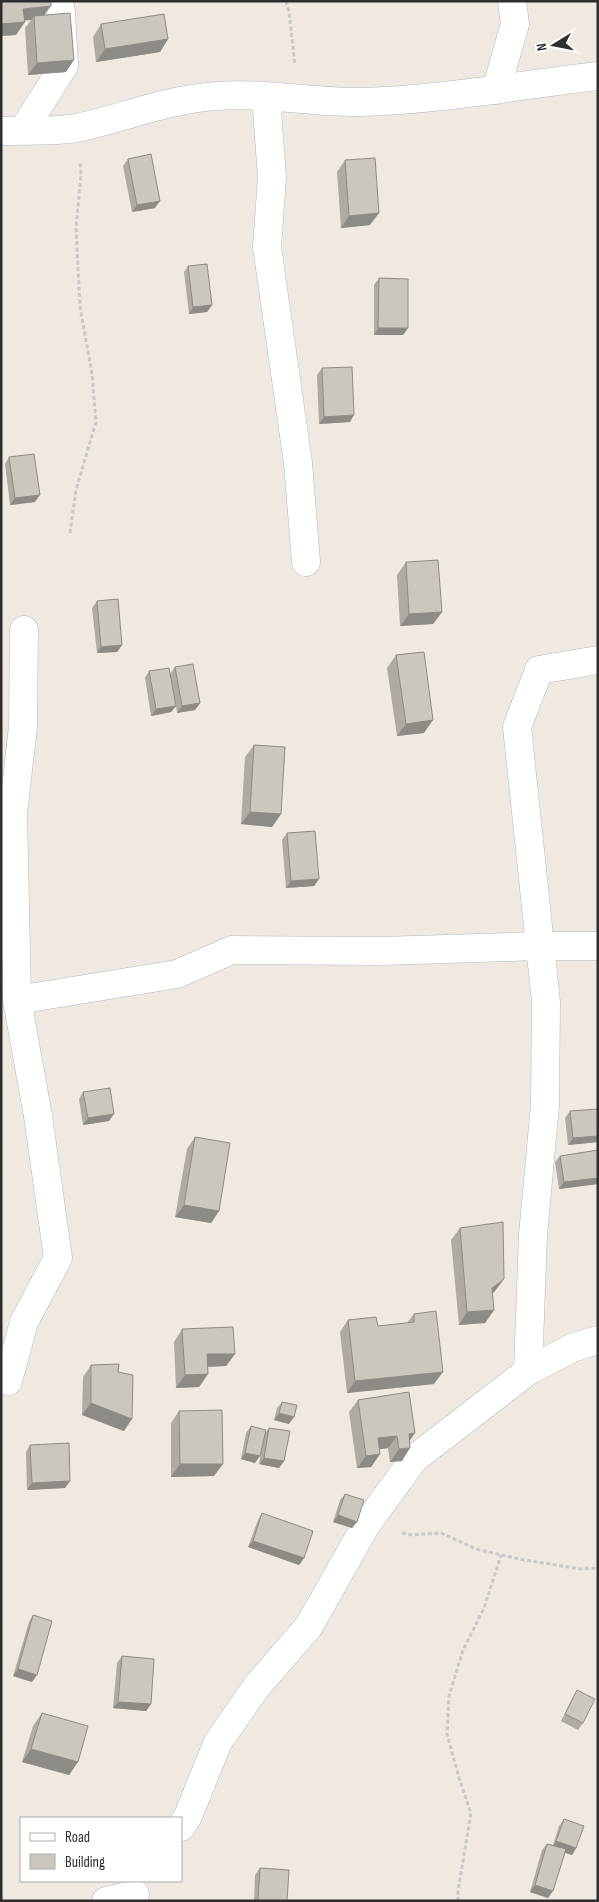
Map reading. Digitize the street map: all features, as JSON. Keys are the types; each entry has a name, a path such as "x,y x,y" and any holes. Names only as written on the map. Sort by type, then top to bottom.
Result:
{"street":[{"path":"23,130 64,66 59,1"},
{"path":"496,90 515,24 512,1"},
{"path":"23,130 74,128 100,123 188,98 266,96 299,100 360,102 496,90 598,76"},
{"path":"266,96 272,177 268,247 298,463 306,562"},
{"path":"8,1381 24,1322 58,1258 38,1116 17,1000 13,813 23,727 24,630"},
{"path":"528,1371 533,1235 545,1105 546,1002 517,728 539,670 598,660"},
{"path":"17,1000 177,974 232,950 382,951 598,946"},
{"path":"182,1825 188,1816 218,1742 257,1686 308,1626 366,1525 414,1459 528,1371 572,1348 598,1340"},
{"path":"106,1901 137,1892"}],"path":[{"path":"286,1 289,12 299,100"},
{"path":"23,130 78,147 81,174 76,228 80,307 92,374 96,422 76,490 70,533"},
{"path":"366,1525 412,1535 441,1533 476,1549 580,1569 598,1568"},
{"path":"458,1901 471,1813 447,1734 450,1696 463,1650 484,1608 500,1554"}],"building":[{"path":"1,1 51,1 51,6 23,9 25,22 1,24"},
{"path":"70,13 74,60 37,63 34,16"},
{"path":"164,14 168,39 105,49 101,24"},
{"path":"151,154 160,201 137,205 128,159"},
{"path":"375,158 379,213 349,216 345,160"},
{"path":"207,264 212,305 193,307 188,266"},
{"path":"379,278 408,279 408,328 378,328"},
{"path":"352,367 354,415 324,417 322,368"},
{"path":"34,454 40,495 15,498 9,457"},
{"path":"438,560 442,612 409,614 406,562"},
{"path":"118,599 122,645 101,647 97,601"},
{"path":"424,652 433,720 406,724 396,655"},
{"path":"193,664 200,703 182,706 175,667"},
{"path":"169,668 176,706 156,709 149,671"},
{"path":"254,745 285,747 281,814 250,812"},
{"path":"315,831 319,879 291,881 287,833"},
{"path":"110,1088 114,1114 88,1118 83,1092"},
{"path":"598,1109 598,1136 573,1138 570,1111"},
{"path":"195,1137 230,1143 219,1211 184,1205"},
{"path":"598,1150 598,1178 564,1182 560,1156"},
{"path":"503,1222 504,1279 492,1288 494,1310 467,1312 460,1228"},
{"path":"436,1311 443,1372 355,1381 348,1320 376,1317 378,1326 414,1322 414,1314"},
{"path":"233,1327 235,1354 207,1354 208,1374 185,1375 182,1329"},
{"path":"119,1364 118,1372 133,1375 132,1419 91,1403 91,1365"},
{"path":"409,1392 415,1433 409,1434 410,1448 399,1449 397,1436 378,1438 380,1454 366,1456 358,1400"},
{"path":"282,1402 297,1405 294,1417 279,1413"},
{"path":"222,1410 223,1464 180,1464 179,1411"},
{"path":"251,1426 266,1430 260,1456 245,1453"},
{"path":"269,1428 290,1431 284,1461 264,1458"},
{"path":"69,1443 70,1481 32,1483 30,1445"},
{"path":"345,1494 364,1500 357,1522 338,1515"},
{"path":"262,1513 313,1531 304,1558 253,1541"},
{"path":"33,1615 52,1621 37,1675 18,1669"},
{"path":"122,1656 154,1659 151,1704 118,1702"},
{"path":"577,1690 595,1699 583,1723 565,1714"},
{"path":"42,1713 88,1726 78,1762 31,1749"},
{"path":"564,1819 584,1826 576,1848 556,1841"},
{"path":"547,1844 566,1849 553,1891 535,1885"},
{"path":"260,1868 289,1870 287,1901 258,1901"}]}
